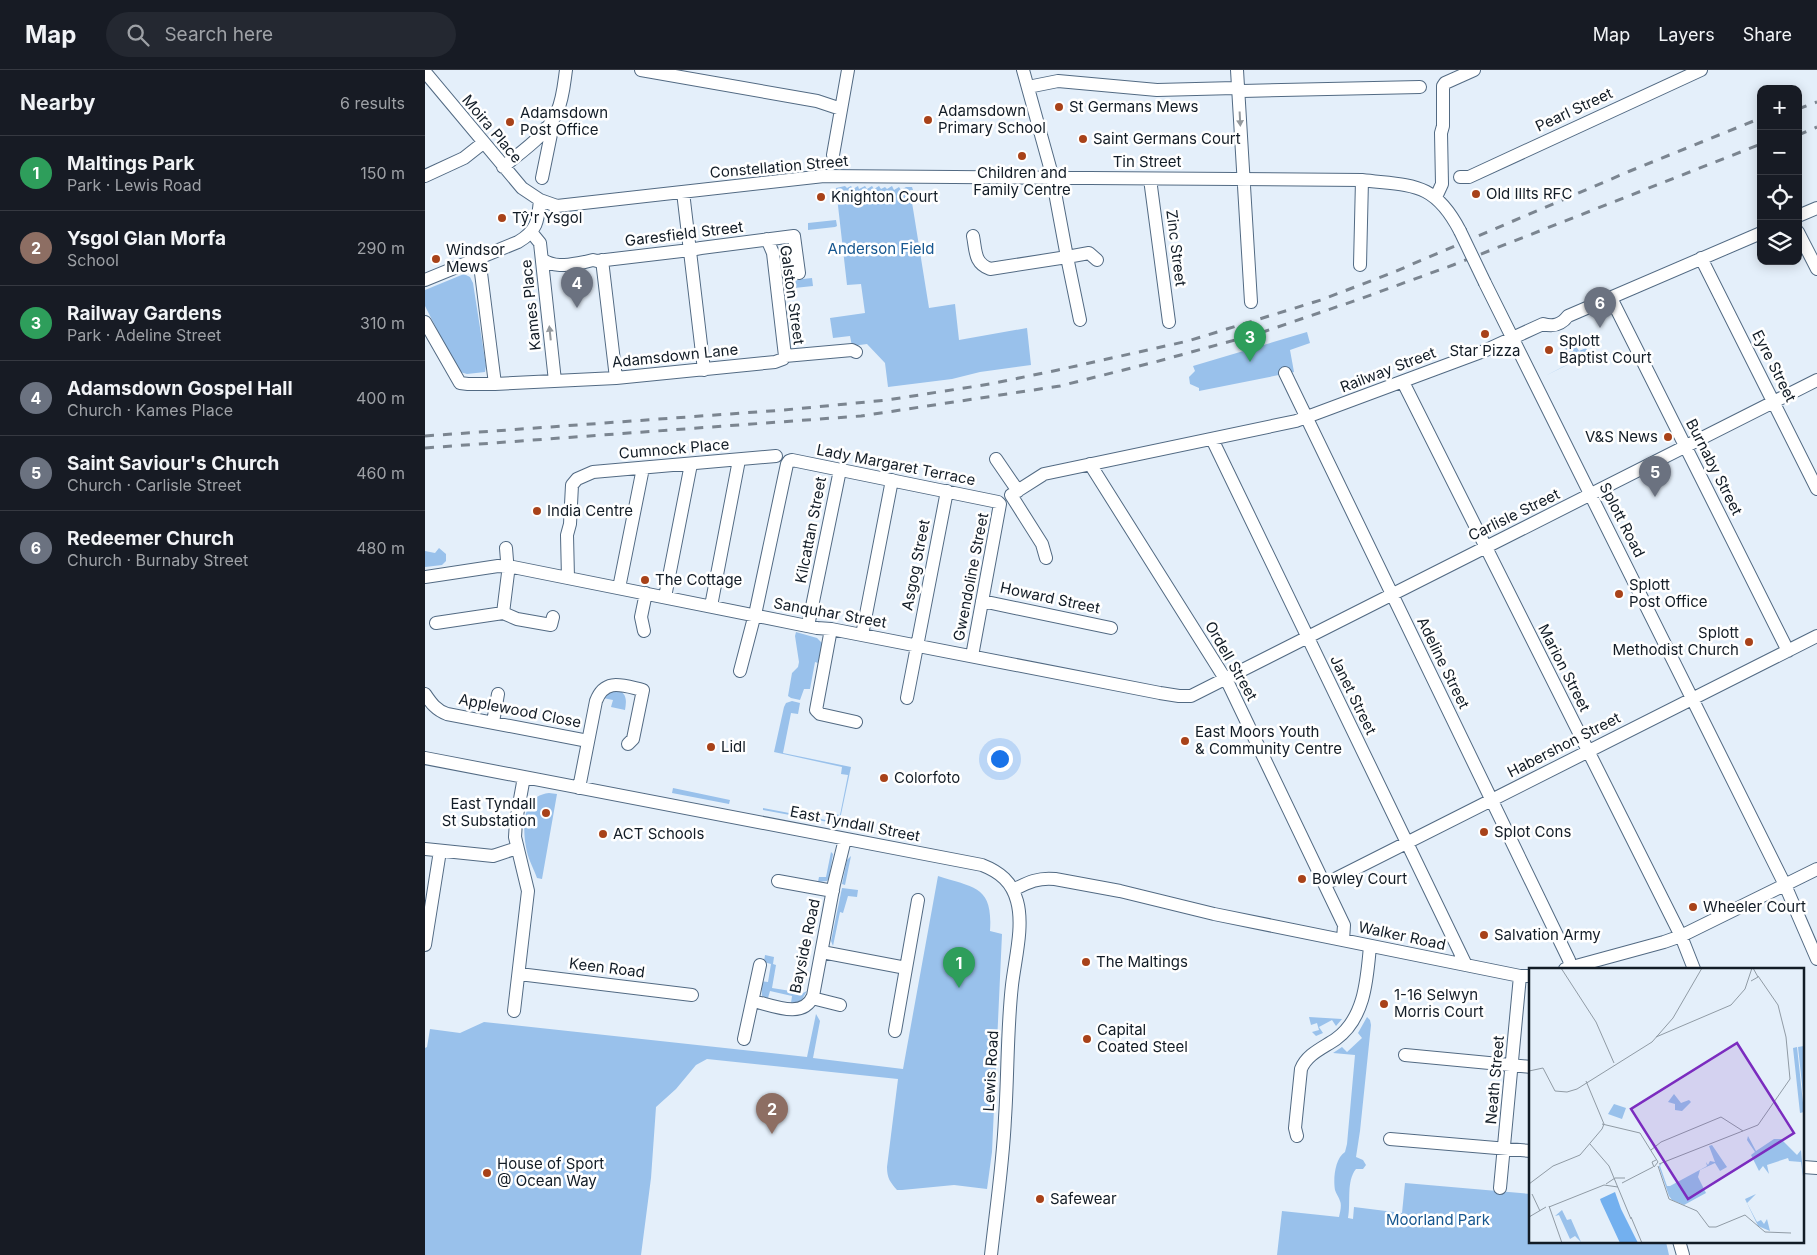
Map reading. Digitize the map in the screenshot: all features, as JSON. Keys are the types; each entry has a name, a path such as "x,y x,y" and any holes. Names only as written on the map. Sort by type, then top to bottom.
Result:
{"street":[{"path":"503,167 553,120 559,105 566,70"},
{"path":"641,70 817,102 841,109"},
{"path":"833,155 848,70"},
{"path":"1023,70 1052,179 1081,320"},
{"path":"1237,70 1251,302"},
{"path":"1436,197 1443,184 1442,89 1445,83 1474,70"},
{"name":"Pearl Street","path":"1460,178 1469,176 1701,70"},
{"name":"Moira Place","path":"425,72 503,167 522,188 540,200"},
{"path":"1028,87 1062,81 1157,90 1235,88 1242,91 1420,87"},
{"path":"542,178 551,134 546,128"},
{"path":"425,176 464,158 483,143"},
{"name":"Constellation Street","path":"540,200 553,205 565,205 824,176 1052,179"},
{"name":"Tin Street","path":"1052,179 1362,180 1412,186 1436,197"},
{"name":"Zinc Street","path":"1150,179 1169,322"},
{"path":"1360,264 1362,180"},
{"path":"683,192 704,370"},
{"name":"Splott Road","path":"1436,197 1447,208 1460,231 1511,339 1591,495 1785,885 1817,960"},
{"path":"425,280 518,242 531,232 538,216 540,200"},
{"path":"1802,214 1817,208"},
{"name":"Kames Place","path":"531,232 540,243 555,381"},
{"name":"Railway Street","path":"1015,493 1044,474 1306,418 1403,382 1511,339 1543,324 1551,327 1563,322 1567,316 1757,235"},
{"name":"Garesfield Street","path":"542,258 547,262 559,265 794,236 799,273"},
{"path":"973,236 978,262 989,269 1089,253 1097,260"},
{"name":"Galston Street","path":"767,240 773,257 785,356"},
{"path":"1802,240 1817,270"},
{"path":"479,257 495,384"},
{"name":"Eyre Street","path":"1701,258 1817,489"},
{"path":"602,260 616,378"},
{"name":"Burnaby Street","path":"1611,298 1788,651"},
{"name":"Adamsdown Lane","path":"425,322 460,383 468,384 616,378 775,362 783,359 785,356 852,350 856,352"},
{"name":"Adeline Street","path":"1285,374 1491,800 1569,968"},
{"name":"Carlisle Street","path":"1225,679 1817,380"},
{"name":"Marion Street","path":"1403,382 1681,936 1694,968"},
{"name":"Janet Street","path":"1212,439 1466,965"},
{"name":"Cumnock Place","path":"568,578 567,535 570,524 572,485 576,479 593,472 776,456"},
{"path":"996,459 1042,544 1046,558"},
{"path":"711,606 739,460"},
{"name":"Lady Margaret Terrace","path":"754,615 789,461 792,460 947,491 1000,504"},
{"path":"665,597 691,464"},
{"name":"Ordell Street","path":"1091,464 1225,679 1344,925 1343,940"},
{"path":"619,588 643,468"},
{"name":"Kilcattan Street","path":"808,626 840,470"},
{"path":"862,635 892,480"},
{"name":"Asgog Street","path":"907,698 947,491"},
{"name":"Gwendoline Street","path":"972,656 1000,504"},
{"path":"503,613 508,566 506,548"},
{"name":"Sanquhar Street","path":"425,577 508,566 808,626 831,628 1179,696 1196,694 1225,679"},
{"path":"644,630 641,617 646,593"},
{"name":"Howard Street","path":"982,601 1111,628"},
{"path":"436,623 503,613 517,619 551,625 553,617"},
{"path":"740,672 754,615"},
{"path":"831,628 816,710 820,714 856,722"},
{"name":"Habershon Street","path":"1325,884 1817,636"},
{"path":"579,788 598,696 606,687 617,684 643,690 633,739 628,744"},
{"name":"Applewood Close","path":"425,694 432,705 442,712 588,740"},
{"path":"493,722 498,694"},
{"name":"East Tyndall Street","path":"425,758 981,865 1006,879 1013,890"},
{"path":"514,1011 528,891 525,872 517,848 516,822 524,777"},
{"name":"Bayside Road","path":"753,1001 792,1010 810,1003 845,839"},
{"path":"425,849 493,856 517,848"},
{"path":"425,945 440,851"},
{"path":"1569,968 1681,936 1817,870"},
{"name":"Walker Road","path":"1013,890 1029,881 1048,878 1055,879 1371,946 1526,976"},
{"path":"778,881 833,891"},
{"name":"Lewis Road","path":"991,1255 1005,1128 1012,985 1019,926 1018,907 1013,890"},
{"path":"895,1031 918,900"},
{"path":"1297,1136 1295,1128 1301,1069 1314,1053 1350,1026 1358,1010 1363,993 1371,946"},
{"path":"822,952 906,968"},
{"path":"744,1039 760,965"},
{"name":"Keen Road","path":"519,974 692,994"},
{"name":"Neath Street","path":"1501,1188 1513,1065 1526,976"},
{"path":"812,998 840,1005"},
{"path":"1405,1055 1529,1067"},
{"path":"1390,1139 1529,1151"},
{"path":"1679,1242 1683,1255"}],"green space":[{"name":"Anderson Field","path":"845,186 847,188 851,186 853,189 858,186 859,189 865,186 867,189 872,186 874,189 879,186 881,189 885,187 887,189 892,186 894,190 899,187 901,190 906,187 912,187 913,190 910,190 929,308 955,304 959,340 1027,328 1031,365 980,372 952,379 888,387 885,363 867,344 852,346 850,336 833,338 830,318 865,313 861,284 847,285 836,188"},
{"path":"836,220 837,226 835,227 808,230 808,223"},
{"path":"791,247 793,265 783,266 780,248"},
{"path":"464,274 470,277 473,283 486,366 485,372 467,374 460,372 425,306 425,290"},
{"path":"812,278 813,286 785,289 784,281"},
{"path":"1307,332 1310,343 1290,350 1294,372 1199,391 1199,388 1190,384 1189,377 1195,371 1193,366"},
{"path":"1566,343 1568,346 1574,343 1579,351 1586,348 1589,354 1545,376 1574,361 1571,354 1568,355 1563,344"},
{"path":"439,548 446,554 446,561 442,565 425,567 425,551 435,553"},
{"path":"796,632 817,638 822,643 818,663 815,662 810,689 804,689 800,700 788,696 792,673 798,667 799,662"},
{"path":"619,690 625,697 625,710 611,707 613,700 603,698 607,693"},
{"path":"792,701 800,703 798,714 791,713 783,753 851,767 839,824 763,810 763,808 831,821 833,814 840,815 848,775 841,774 842,767 774,752 784,707 786,703"},
{"path":"673,788 730,800 729,804 672,793"},
{"path":"557,794 542,879 537,878 528,855 524,824 528,807 533,800 540,795"},
{"path":"831,852 833,854 829,878 827,881 818,882 819,877 826,877"},
{"path":"851,856 845,885 842,884 847,860"},
{"path":"938,876 962,883 979,891 985,897 988,905 990,931 1002,934 992,1152 987,1189 954,1185 897,1190 888,1177 887,1167 898,1079 707,1059 696,1065 676,1089 656,1107 651,1178 641,1255 425,1255 425,1048 427,1047 430,1029 460,1033 484,1022 807,1057 816,1014 820,1021 813,1058 903,1069"},
{"path":"842,888 858,890 857,897 848,896 843,913 840,912 833,946 831,941"},
{"path":"765,955 774,957 773,964 776,965 772,988 803,993 807,991 801,1001 791,1003 792,996 770,991 768,998 762,996 761,981 768,982 771,964 764,962"},
{"path":"1309,1017 1342,1019 1336,1026 1332,1020 1319,1027 1323,1033 1316,1036 1312,1032 1319,1030 1317,1023 1311,1025"},
{"name":"Moorland Park","path":"1367,1017 1371,1025 1356,1157 1363,1160 1366,1165 1363,1169 1356,1169 1353,1174 1350,1186 1348,1218 1353,1219 1354,1207 1402,1213 1405,1183 1529,1194 1529,1242 1666,1242 1669,1255 1277,1255 1282,1211 1339,1217 1341,1204 1335,1190 1334,1180 1337,1164 1345,1152 1347,1144 1355,1055 1333,1053 1342,1047 1347,1052 1362,1038 1358,1033"}],"railway":[{"path":"1802,108 1817,102"},
{"path":"425,436 784,410 887,400 990,384 1188,341 1321,300 1394,272 1630,171 1757,120"},
{"path":"1802,133 1817,127"},
{"path":"425,448 861,416 1060,386 1257,334 1357,300 1453,265 1757,146"}],"place":[{"name":"St Germans Mews","path":"1059,107"},
{"name":"Adamsdown Primary School","path":"928,120"},
{"name":"Adamsdown Post Office","path":"510,122"},
{"name":"Saint Germans Court","path":"1083,139"},
{"name":"Children and Family Centre","path":"1022,156"},
{"name":"Old Illts RFC","path":"1476,194"},
{"name":"Knighton Court","path":"821,197"},
{"name":"Tŷ'r Ysgol","path":"502,218"},
{"name":"Windsor Mews","path":"436,259"},
{"name":"Adamsdown Gospel Hall","path":"577,308"},
{"name":"Redeemer Church","path":"1600,328"},
{"name":"Star Pizza","path":"1485,334"},
{"name":"Splott Baptist Court","path":"1549,350"},
{"name":"Railway Gardens","path":"1250,362"},
{"name":"V&S News","path":"1668,437"},
{"name":"Saint Saviour's Church","path":"1655,497"},
{"name":"India Centre","path":"537,511"},
{"name":"The Cottage","path":"645,580"},
{"name":"Splott Post Office","path":"1619,594"},
{"name":"Splott Methodist Church","path":"1749,642"},
{"name":"East Moors Youth & Community Centre","path":"1185,741"},
{"name":"Lidl","path":"711,747"},
{"name":"Colorfoto","path":"884,778"},
{"name":"East Tyndall St Substation","path":"546,813"},
{"name":"Splot Cons","path":"1484,832"},
{"name":"ACT Schools","path":"603,834"},
{"name":"Bowley Court","path":"1302,879"},
{"name":"Wheeler Court","path":"1693,907"},
{"name":"Salvation Army","path":"1484,935"},
{"name":"The Maltings","path":"1086,962"},
{"name":"Maltings Park","path":"959,988"},
{"name":"1-16 Selwyn Morris Court","path":"1384,1004"},
{"name":"Capital Coated Steel","path":"1087,1039"},
{"name":"Ysgol Glan Morfa","path":"772,1134"},
{"name":"House of Sport @ Ocean Way","path":"487,1173"},
{"name":"Safewear","path":"1040,1199"}]}
